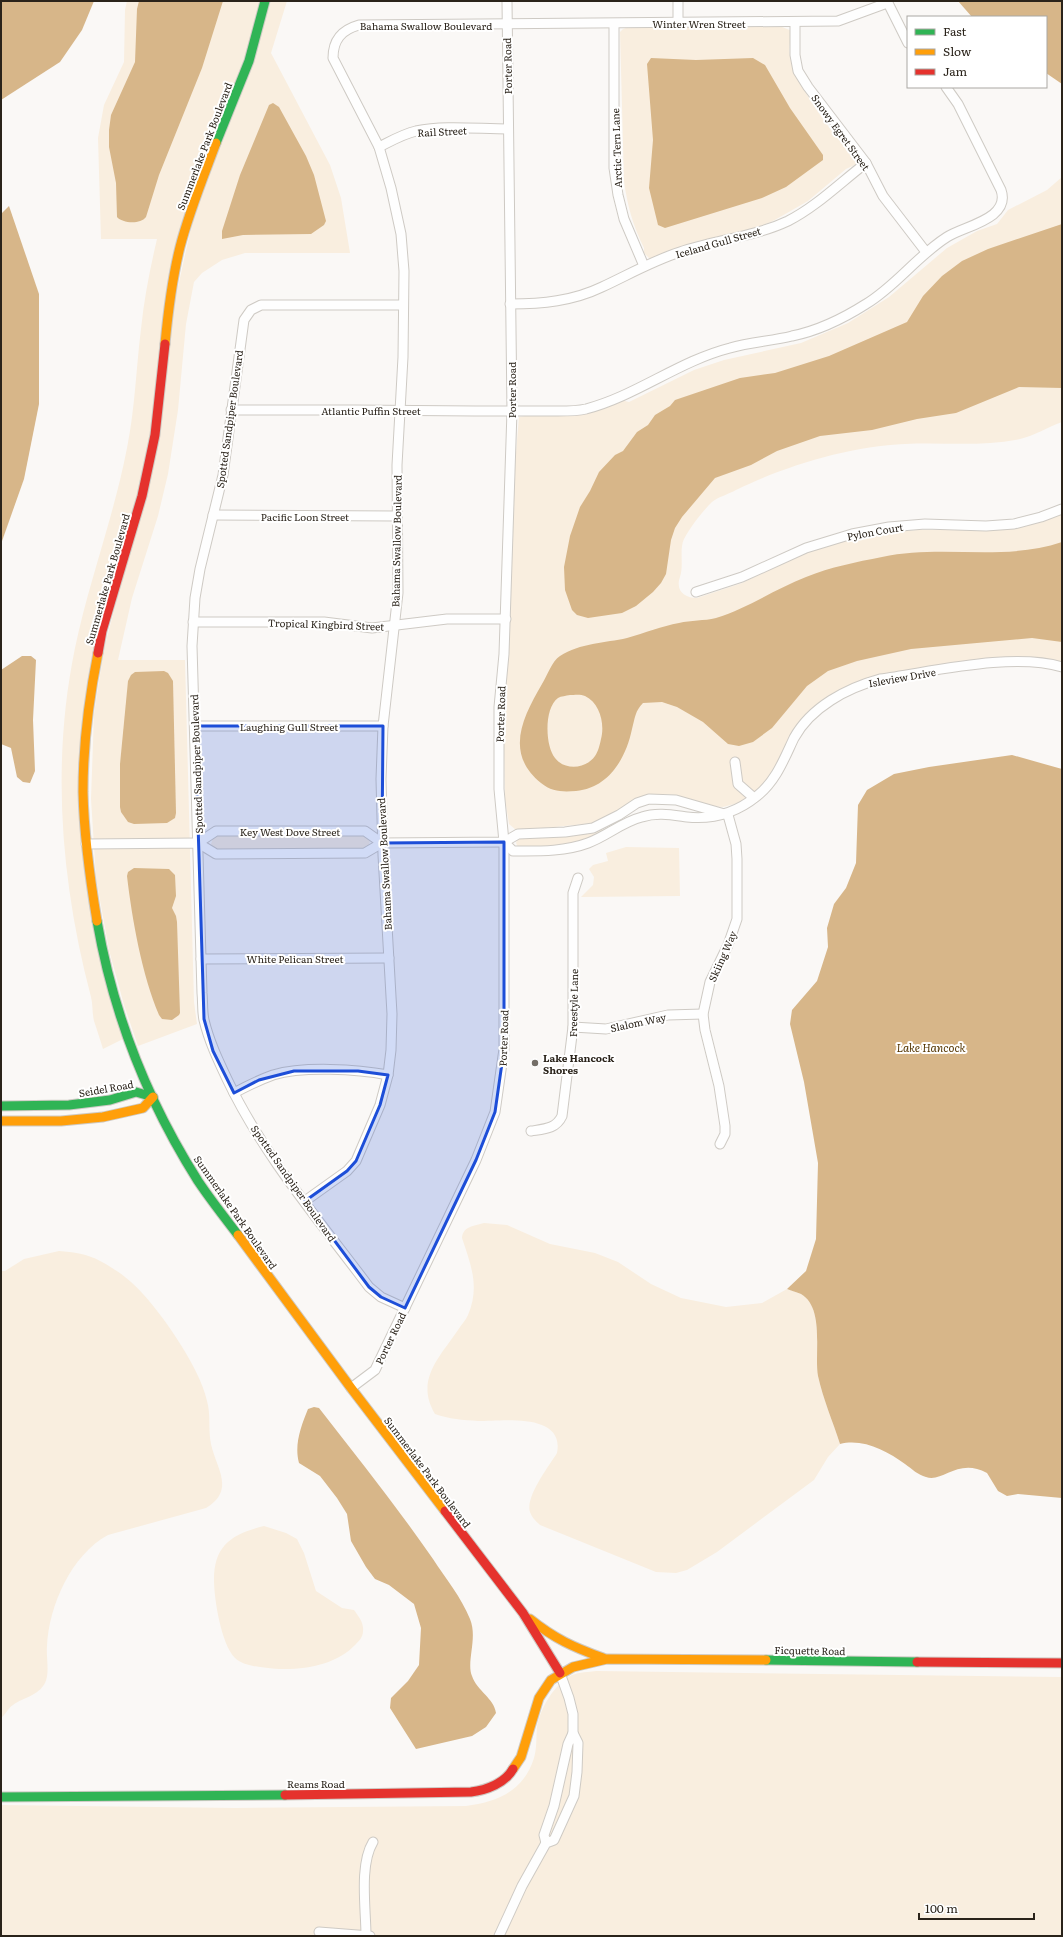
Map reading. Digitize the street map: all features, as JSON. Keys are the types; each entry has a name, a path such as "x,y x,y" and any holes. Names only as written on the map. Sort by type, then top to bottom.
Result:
{"main road":[{"name":"Summerlake Park Boulevard","path":"265,1 249,61 194,200 180,247 169,302 155,435 142,496 102,631 91,688 83,791 86,844 93,897 105,961 122,1024 153,1097 198,1181 351,1388 523,1613 560,1673"},
{"name":"Seidel Road","path":"1,1106 70,1105 110,1100 136,1092 153,1097"},
{"path":"1,1121 62,1121 109,1116 143,1108 153,1097"},
{"path":"523,1613 552,1636 572,1648 607,1659"},
{"name":"Ficquette Road","path":"560,1673 579,1664 607,1659 1062,1663"},
{"name":"Reams Road","path":"1,1797 451,1793 478,1791 503,1781 519,1764 523,1754 534,1708 545,1688 560,1673"}],"street":[{"name":"Porter Road","path":"351,1388 374,1370 476,1160 495,1112 504,1049 504,842 499,789 499,707 506,619 512,411 506,1"},
{"path":"678,1 678,23"},
{"path":"887,2 907,40"},
{"name":"Winter Wren Street","path":"507,25 838,21 887,2"},
{"name":"Snowy Egret Street","path":"794,22 794,55 798,71 808,87 866,163 883,196 926,252"},
{"name":"Arctic Tern Lane","path":"614,24 614,168 624,219 644,266"},
{"name":"Bahama Swallow Boulevard","path":"305,1201 347,1171 356,1161 380,1105 388,1075 391,1050 392,1014 382,843 381,779 383,726 398,593 397,465 401,410 404,305 401,234 391,188 379,147 333,58 333,48 336,39 344,30 359,25 507,25"},
{"name":"Atlantic Puffin Street","path":"231,410 512,411 584,409 610,401 657,377 729,348 794,336 824,325 866,304 896,282 926,252 948,236 989,218 996,213 1003,195 958,104 947,88"},
{"name":"Rail Street","path":"379,147 398,137 421,130 508,129"},
{"name":"Iceland Gull Street","path":"510,304 541,304 573,297 601,288 644,266 680,252 756,232 788,220 816,202 866,163"},
{"name":"Spotted Sandpiper Boulevard","path":"404,305 261,305 251,310 244,320 223,475 200,569 193,622 201,959 204,1019 213,1051 258,1136 368,1287 381,1297 405,1308"},
{"name":"Pylon Court","path":"696,592 742,578 806,548 852,534 889,527 925,524 986,526 1014,524 1041,517 1062,509"},
{"name":"Pacific Loon Street","path":"213,515 397,516"},
{"name":"Tropical Kingbird Street","path":"193,622 324,622 344,623 358,627 394,626 447,619 506,619"},
{"name":"Isleview Drive","path":"504,842 513,851 555,850 588,844 627,822 652,815 702,818 728,815 754,798 769,785 779,770 796,736 806,722 832,699 859,686 880,680 996,663 1032,661 1062,668"},
{"name":"Laughing Gull Street","path":"195,726 383,726"},
{"path":"735,762 738,784 743,790 754,798"},
{"path":"86,844 198,843 216,854 365,853 382,843 504,842 518,834 565,832 593,828 606,822 637,803 649,799 676,800 728,815"},
{"name":"Skiing Way","path":"720,1144 725,1134 725,1126 719,1086 705,1030 703,1014 710,982 728,945 737,919 738,859 736,844 728,815"},
{"path":"606,822 610,831"},
{"name":"Key West Dove Street","path":"198,843 216,831 365,831 382,843"},
{"name":"Freestyle Lane","path":"531,1131 554,1126 559,1123 562,1116 573,1027 573,893 578,878"},
{"name":"White Pelican Street","path":"201,959 389,958"},
{"name":"Slalom Way","path":"573,1027 606,1029 668,1015 703,1014"},
{"path":"234,1093 259,1080 294,1071 358,1071 388,1075"},
{"name":"Summerlake Park Boulevard","path":"499,1936 522,1886 546,1843 554,1840 574,1796 578,1743 574,1733 573,1714 560,1673"},
{"name":"Summerlake Park Boulevard","path":"546,1843 544,1836 554,1806 568,1744 574,1733"},
{"path":"554,1806 568,1812"},
{"path":"319,1932 368,1936 366,1865 367,1852 373,1842"}],"highlighted area":[{"path":"195,726 383,726 382,843 504,842 504,1049 495,1112 476,1160 405,1308 381,1297 369,1287 305,1201 347,1171 356,1161 380,1105 388,1075 358,1071 294,1071 259,1080 234,1093 213,1051 204,1019"}],"shaded area":[{"path":"127,1 265,1 180,247 155,435 94,673 86,844 127,1037 103,1049 94,1021 92,1000 72,911 66,867 62,779 63,735 75,648 87,598 122,473 130,433 144,306 157,239 101,239 98,138 104,105 124,62 125,10"},
{"path":"271,1 287,1 271,53 330,165 341,198 350,253 245,253 222,260 202,273 194,282 186,324 178,410 168,474 158,516 132,598 118,660 185,660 194,1002 197,1024 138,1046 124,1005 109,950 96,878 91,799 94,714 104,649 123,576 172,314 193,219"},
{"path":"629,27 782,27 792,31 789,53 798,78 830,129 846,148 858,158 857,164 846,169 808,201 773,221 748,231 698,241 650,259 644,253 644,248 634,223 624,181 620,32"},
{"path":"1062,177 1062,422 1025,438 1006,441 977,444 905,444 840,453 797,465 755,481 714,500 697,519 684,539 679,586 682,593 685,595 697,598 742,583 803,554 827,545 871,534 917,530 997,530 1037,523 1062,514 1062,664 1036,658 1000,660 918,670 829,697 767,781 755,793 738,803 723,807 711,806 676,795 664,794 646,796 637,799 611,816 595,823 516,830 509,824 505,799 503,700 510,625 513,488 519,417 621,400 629,402 694,370 724,360 801,343 848,323 889,297 947,248 977,231 997,224 1008,210 1047,190"},
{"path":"601,828 603,831 592,836 562,845 518,847 516,843 518,838"},
{"path":"363,833 370,840 369,846 362,849 221,850 214,848 211,844 214,835"},
{"path":"626,847 679,848 680,896 581,897 593,885 594,877 589,869 593,865 608,861 606,853"},
{"path":"484,1223 507,1225 550,1244 595,1253 618,1262 651,1284 681,1298 726,1307 762,1303 787,1289 801,1294 808,1301 816,1320 818,1376 825,1402 840,1444 828,1457 814,1480 717,1552 687,1570 676,1573 656,1572 540,1525 532,1516 529,1506 534,1490 557,1453 557,1440 551,1431 542,1425 516,1420 478,1421 446,1417 435,1414 429,1402 427,1390 428,1380 432,1370 437,1360 466,1319 472,1305 474,1285 473,1276 462,1238 463,1234 464,1231 470,1227"},
{"path":"59,1251 85,1255 104,1263 120,1273 141,1292 165,1321 187,1354 203,1387 208,1406 211,1444 220,1470 222,1486 220,1494 215,1501 206,1508 108,1535 83,1555 64,1583 52,1615 47,1646 48,1670 45,1683 35,1694 11,1706 1,1718 1,1271 5,1271 24,1259"},
{"path":"264,1526 286,1533 297,1539 304,1553 316,1591 342,1608 354,1610 362,1623 363,1631 361,1639 347,1652 336,1659 311,1667 285,1669 260,1667 240,1662 230,1651 222,1632 215,1598 214,1580 217,1558 227,1542 243,1533"},
{"path":"596,1671 1062,1677 1062,1936 1,1936 1,1805 235,1808 466,1806 477,1804 499,1798 516,1787 524,1779 534,1758 537,1727 541,1713 559,1684 572,1675"}],"water":[{"path":"1,1 94,1 82,30 60,62 1,100"},
{"path":"139,1 223,1 202,68 159,175 146,217 140,221 127,222 117,217 116,183 109,147 109,130 111,115 135,62 137,9"},
{"path":"958,1 1062,1 1062,84 1047,74 1047,16 971,16"},
{"path":"651,58 696,60 753,58 765,65 790,108 823,155 823,160 786,187 762,198 665,228 658,225 649,188 653,140 647,64"},
{"path":"273,103 279,107 306,156 314,175 326,221 324,225 311,234 243,235 222,239 222,231 240,175 269,105"},
{"path":"9,206 39,294 39,404 24,479 1,544 1,214"},
{"path":"1062,224 1062,388 1019,387 956,413 917,419 872,430 820,436 777,451 751,465 715,478 682,517 675,528 671,540 666,574 661,583 653,592 636,606 622,613 588,618 577,615 572,610 565,590 564,567 570,536 580,507 599,472 615,455 623,451 637,432 648,425 655,415 670,406 675,400 740,378 775,373 829,356 907,322 923,296 942,276 962,261 988,249"},
{"path":"1062,542 1062,642 1032,638 911,649 857,661 828,671 807,686 772,728 753,742 739,746 728,744 703,722 677,707 662,702 643,703 637,712 629,740 620,761 607,778 588,789 558,791 549,788 541,783 530,771 523,760 520,747 520,735 529,709 557,658 576,648 627,638 673,624 716,618 739,609 806,577 825,570 853,563 905,553 995,552 1040,548","holes":["583,695 590,699 598,709 602,721 602,733 595,756 586,764 575,767 564,765 555,758 549,745 548,736 548,718 553,703 559,697"]},
{"path":"22,656 31,656 36,660 33,720 35,771 30,783 23,782 17,777 11,748 1,744 1,670"},
{"path":"164,671 168,673 173,681 176,813 175,818 167,823 134,824 128,822 121,812 120,807 120,764 128,681 131,675 135,672"},
{"name":"Lake Hancock","path":"1012,755 1062,769 1062,1498 1018,1494 1007,1496 998,1491 987,1473 977,1469 959,1469 939,1477 926,1477 883,1450 866,1444 840,1444 825,1402 818,1376 817,1332 813,1310 808,1301 801,1294 787,1289 806,1271 816,1239 818,1163 804,1082 790,1024 792,1010 817,981 828,947 827,928 834,904 846,888 856,863 858,805 867,790 894,774 929,767"},
{"path":"134,868 169,869 175,875 176,896 172,908 177,922 180,1013 172,1020 162,1019 159,1015 143,965 135,928 127,876 128,872"},
{"path":"314,1407 319,1408 433,1559 458,1596 470,1619 473,1634 470,1664 472,1676 474,1681 492,1703 496,1713 486,1727 472,1736 416,1749 390,1708 391,1698 408,1681 419,1665 421,1628 414,1604 389,1585 375,1579 366,1567 351,1541 347,1514 337,1498 320,1476 299,1463 297,1449 301,1429 308,1409"}],"traffic: fast":[{"path":"216,143 249,61 265,1"},
{"path":"97,921 112,989 123,1023 148,1088 163,1120 198,1181 238,1235"},
{"path":"1,1106 69,1105 110,1100 136,1092 153,1097"},
{"path":"766,1660 917,1662"},
{"path":"1,1797 285,1795"}],"traffic: slow":[{"path":"165,344 167,320 180,247 192,208 216,143"},
{"path":"97,921 88,857 83,792 87,722 98,653"},
{"path":"1,1121 61,1121 103,1117 143,1108 153,1097"},
{"path":"238,1235 351,1388 445,1511"},
{"path":"530,1619 565,1642 603,1658"},
{"path":"513,1769 521,1757 539,1698 551,1680 573,1667 607,1659 766,1660"}],"traffic: jam":[{"path":"98,653 102,631 142,496 155,435 165,344"},
{"path":"445,1511 523,1613 560,1673"},
{"path":"917,1662 1062,1663"},
{"path":"285,1795 471,1792 483,1790 495,1785 510,1774 513,1769"}],"place":[{"name":"Lake Hancock Shores","path":"535,1063"}]}
